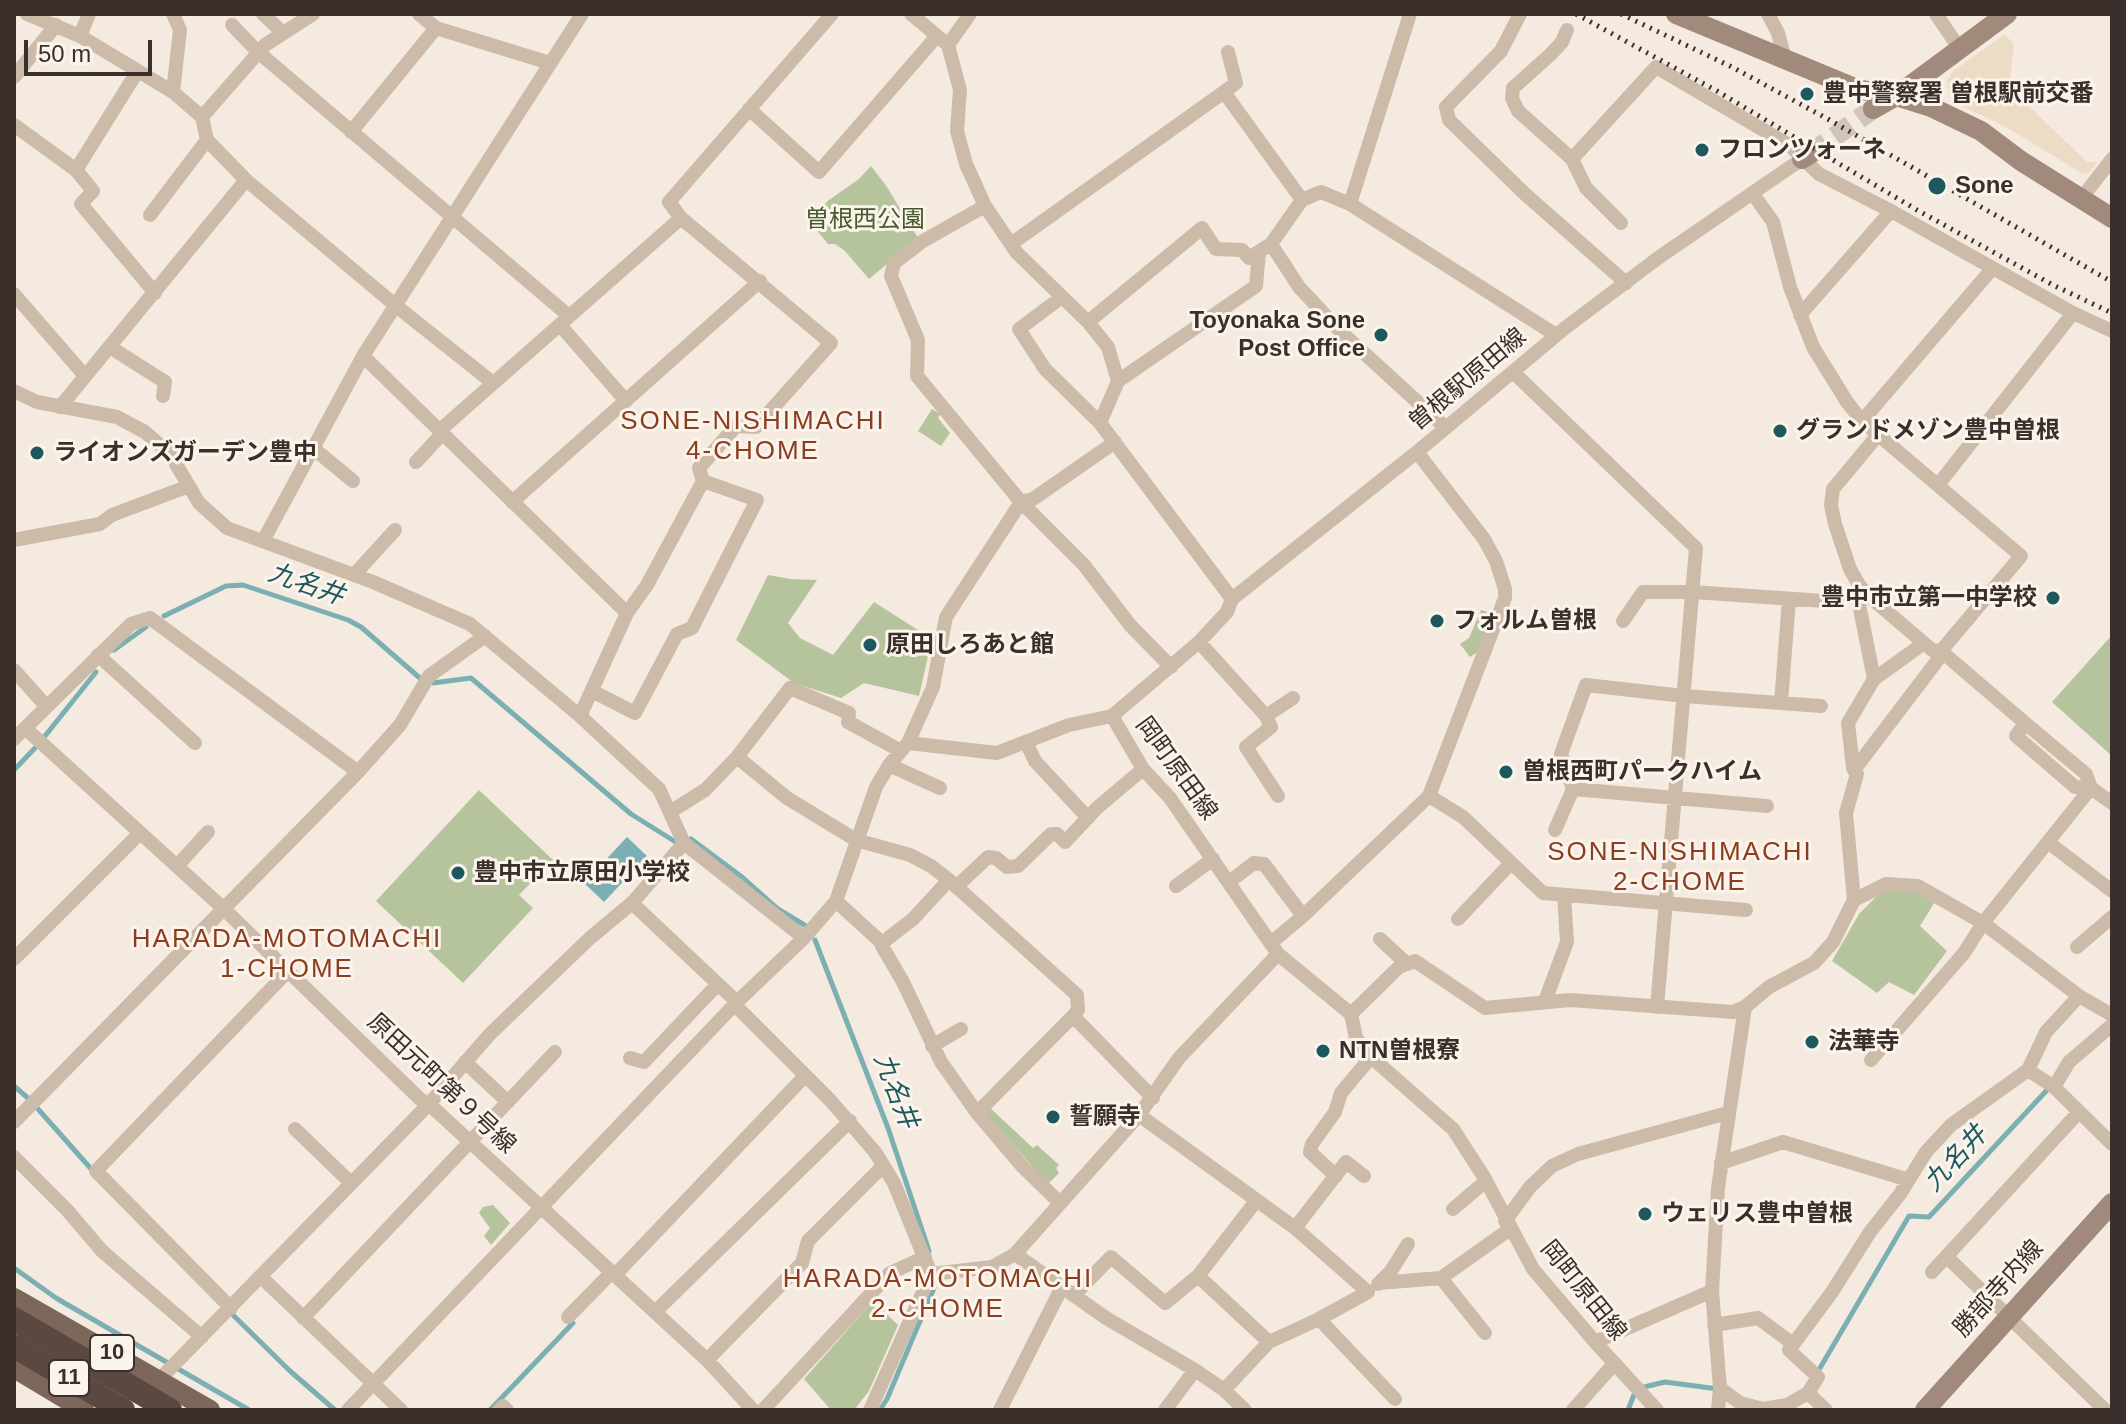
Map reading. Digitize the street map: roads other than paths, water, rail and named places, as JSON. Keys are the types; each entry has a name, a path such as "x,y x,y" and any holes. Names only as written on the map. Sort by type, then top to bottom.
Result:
{"highway":[{"name":"11","path":"14,1319 170,1410"},
{"name":"11","path":"14,1346 125,1410"}],"main road":[{"name":"10","path":"14,1298 164,1376 210,1410"},
{"path":"14,1368 84,1410"}],"street":[{"path":"27,14 80,36 173,92 202,117 207,140 246,180 493,383"},
{"path":"80,36 89,14"},
{"path":"173,14 180,30 173,92"},
{"path":"263,14 282,32"},
{"path":"202,117 258,52 282,32 313,14"},
{"path":"419,14 436,28 550,63"},
{"path":"263,541 363,356 582,14"},
{"path":"580,716 627,613 647,585 703,481 699,468 736,426 756,427 831,343 681,218 669,202 832,14"},
{"path":"911,14 943,40 960,90 957,131 966,164 985,206 1011,244 1088,322 1108,347 1118,381"},
{"path":"749,109 819,172 970,14"},
{"path":"1350,204 1410,14"},
{"path":"1520,14 1501,51 1446,107 1449,120 1516,185 1626,283"},
{"path":"1676,14 1857,89 1896,96 1931,107 1981,131 2112,218"},
{"path":"1768,14 1778,33 1785,59"},
{"path":"1936,14 1959,48"},
{"path":"1873,109 1896,96 2007,14"},
{"path":"14,76 56,25"},
{"path":"232,25 258,52 452,215 565,320 626,401"},
{"path":"351,132 436,28"},
{"path":"1567,30 1562,42 1551,54 1513,88 1512,98 1518,111 1572,159 1586,188 1621,223"},
{"path":"1011,244 1236,83 1228,52"},
{"path":"1572,159 1656,67 1806,156 1819,174 2073,313 2112,331"},
{"path":"76,170 137,72"},
{"path":"1224,92 1302,200"},
{"path":"14,125 76,170 93,191 81,204 155,293"},
{"path":"150,215 207,140"},
{"name":"曽根駅原田線","path":"931,1274 992,1267 1015,1254 1139,1115 1179,1058 1303,916 1429,796 1505,598 1505,589 1484,539 1417,452 1556,335 1658,258 1806,156"},
{"path":"2081,199 2112,159"},
{"path":"60,407 246,180"},
{"path":"1088,322 1202,228 1216,249 1242,250 1249,258 1265,248 1302,200 1321,192 1350,204 1556,335"},
{"path":"1753,194 1773,222 1800,315 1813,347 1862,421 2021,556 1942,652 1854,770"},
{"path":"985,206 923,241 894,263 891,276 918,340 917,376 1021,502 1084,565 1130,625 1171,667"},
{"path":"1800,315 1891,211"},
{"path":"416,462 441,432 493,383 681,218"},
{"path":"1100,423 1118,381 1256,286 1265,248"},
{"path":"1265,248 1341,332 1446,428"},
{"path":"1862,421 1992,269"},
{"path":"512,502 760,281"},
{"path":"14,294 85,376"},
{"path":"1062,297 1019,329 1045,369 1115,442 1232,599"},
{"path":"1938,485 2073,313"},
{"path":"110,347 165,382 163,396"},
{"path":"363,356 627,613"},
{"path":"1513,372 1696,548 1657,1007"},
{"path":"14,391 37,402 117,417 145,432 170,454 199,503 227,528 354,575 470,624 580,716 659,789 684,843 804,938"},
{"path":"1878,435 1833,489 1831,505 1846,557 1859,585 1932,650 1942,652 2025,723 2016,736 2075,787 2091,788 2112,803"},
{"path":"348,1410 736,1003 804,938 836,901 876,787 904,747 933,687 946,617 1021,502 1033,499 1115,442"},
{"path":"313,448 353,481"},
{"name":"岡町原田線","path":"1417,452 1232,599 1227,612 1199,642 1112,716 1143,769 1170,798 1275,948 1351,1014 1356,1038 1371,1057 1453,1129 1486,1181 1533,1269 1657,1410"},
{"path":"592,691 635,713 677,634 692,628 757,500 703,481"},
{"path":"14,540 100,524 112,515 189,486"},
{"path":"354,575 395,530"},
{"path":"1859,585 1858,599 1874,679"},
{"path":"1623,621 1643,592 1693,592 1838,602"},
{"path":"1781,703 1789,599"},
{"path":"14,739 131,624 150,618 358,772"},
{"path":"14,1122 358,772 400,725 429,676 485,636"},
{"path":"1199,642 1266,716 1271,727 1246,747 1278,796"},
{"path":"1351,1014 1399,967 1415,961 1485,1008 1570,1000 1733,1012 1745,1007 1769,987 1814,963 1833,942 1854,900 1846,813 1857,774 1848,723 1874,679 1924,643"},
{"path":"98,655 195,743"},
{"path":"14,670 46,706"},
{"path":"1555,830 1573,789 1561,754 1586,685 1821,706"},
{"path":"670,812 705,790 737,757 790,688 849,713 848,722 904,747 997,753 1069,725 1112,716"},
{"path":"1266,716 1293,698"},
{"name":"原田元町第９号線","path":"25,728 224,909 420,1099 707,1360 753,1410"},
{"path":"1026,742 1035,761 1088,818"},
{"path":"737,757 787,798 856,840 910,855 931,866 1077,995 1078,1010 1073,1016 977,1113"},
{"path":"889,765 940,788"},
{"path":"882,943 952,883 988,857 996,858 1007,867 1018,866 1051,834 1057,834 1065,842 1143,769"},
{"path":"1871,1060 1964,953 1983,923 2091,788"},
{"path":"1573,789 1767,806"},
{"path":"1429,796 1463,817 1543,893 1746,910"},
{"path":"177,866 208,832"},
{"path":"14,959 140,833"},
{"path":"125,1410 164,1376 231,1308 551,975 632,903 684,843"},
{"path":"2049,843 2112,891"},
{"path":"1176,886 1213,859"},
{"path":"1229,882 1254,863 1264,864 1303,916"},
{"path":"1458,919 1511,863"},
{"path":"1854,900 1886,884 1911,884 1983,923 2079,996 2112,1015"},
{"path":"1545,1001 1567,942 1564,895"},
{"path":"836,901 882,943 932,1046 977,1113 1022,1166 1060,1203"},
{"path":"632,903 718,984 850,1121 875,1152 894,1183 931,1274 870,1410"},
{"path":"2077,947 2112,917"},
{"path":"1380,939 1406,963"},
{"path":"231,1308 96,1171 288,971"},
{"path":"630,1058 644,1062 718,984"},
{"path":"1720,1388 1740,1403 1763,1409 1787,1405 1808,1393 1818,1377 1789,1350 1793,1344 1926,1152 1951,1125 2028,1070 2046,1032 2079,996"},
{"path":"1718,1410 1720,1388 1712,1291 1721,1163 1745,1007"},
{"path":"1073,1016 1153,1098"},
{"path":"2054,1087 2069,1062 2112,1025"},
{"path":"932,1046 961,1029"},
{"path":"303,1318 555,1052"},
{"path":"1336,1176 1310,1152 1312,1144 1335,1112 1341,1093 1371,1057"},
{"path":"465,1062 508,1102"},
{"path":"2028,1070 2054,1087 2112,1144"},
{"path":"568,1317 805,1076"},
{"path":"1932,1272 2079,1112"},
{"path":"1139,1115 1373,1287 1441,1278 1508,1225 1530,1187 1552,1166 1578,1154 1728,1113"},
{"path":"655,1312 850,1121"},
{"path":"295,1129 351,1183"},
{"path":"1721,1163 1783,1142 1909,1180"},
{"path":"14,1157 67,1210 102,1251 202,1337"},
{"path":"1295,1228 1346,1162 1364,1176"},
{"path":"707,1360 802,1263 808,1241 883,1166"},
{"path":"1453,1209 1486,1181"},
{"path":"1000,1410 1069,1290 1111,1257 1165,1303 1198,1276 1256,1201"},
{"name":"勝部寺内線","path":"1925,1410 2111,1206"},
{"path":"1224,1390 1269,1342 1319,1319 1373,1287 1391,1271 1408,1244"},
{"path":"1015,1254 1106,1318 1224,1390 1236,1407"},
{"path":"763,1410 890,1273 925,1257"},
{"path":"1947,1257 2105,1410"},
{"path":"1198,1276 1269,1342"},
{"path":"261,1277 401,1410"},
{"path":"1441,1278 1485,1333"},
{"path":"1595,1342 1712,1291"},
{"path":"1714,1325 1758,1318 1793,1344"},
{"path":"1319,1319 1395,1399"},
{"path":"1578,1408 1614,1364"},
{"path":"1165,1410 1195,1370"},
{"path":"1808,1393 1826,1410"},
{"path":"499,1410 503,1406 507,1410"}],"water":[{"path":"627,837 647,856 604,902 584,883"}],"waterway":[{"name":"九名井","path":"164,616 226,586 243,585 348,620 361,627 421,679"},
{"name":"九名井","path":"114,650 146,627"},
{"name":"九名井","path":"45,736 96,672"},
{"name":"九名井","path":"433,683 471,678 631,814 674,841"},
{"name":"九名井","path":"14,770 36,747"},
{"name":"九名井","path":"691,839 778,909 806,926"},
{"name":"九名井","path":"815,940 888,1128 929,1251"},
{"path":"14,1086 29,1099"},
{"name":"九名井","path":"1820,1368 1909,1216 1929,1217 2048,1089"},
{"path":"38,1109 93,1171"},
{"path":"14,1268 56,1298 249,1410"},
{"name":"九名井","path":"880,1410 934,1288"},
{"path":"233,1315 335,1410"},
{"path":"490,1410 573,1323"},
{"name":"九名井","path":"1644,1387 1665,1382 1718,1389"},
{"name":"九名井","path":"1628,1410 1634,1395"}],"tunnel":[{"path":"1810,154 1873,109"}],"railway":[{"path":"1576,14 1717,91 1917,210 2053,285 2112,313"},
{"path":"1621,14 1732,67 1826,118 2112,282"}],"place":[{"name":"豊中警察署 曽根駅前交番","path":"1807,94"},
{"name":"フロンツォーネ","path":"1702,150"},
{"name":"Sone","path":"1937,186"},
{"name":"Toyonaka Sone Post Office","path":"1381,335"},
{"name":"グランドメゾン豊中曽根","path":"1780,431"},
{"name":"ライオンズガーデン豊中","path":"37,453"},
{"name":"豊中市立第一中学校","path":"2053,598"},
{"name":"フォルム曽根","path":"1437,621"},
{"name":"原田しろあと館","path":"870,645"},
{"name":"曽根西町パークハイム","path":"1506,772"},
{"name":"豊中市立原田小学校","path":"458,873"},
{"name":"法華寺","path":"1812,1042"},
{"name":"NTN曽根寮","path":"1323,1051"},
{"name":"誓願寺","path":"1053,1117"},
{"name":"ウェリス豊中曽根","path":"1645,1214"}],"district":[{"name":"SONE-NISHIMACHI 4-CHOME","path":"753,437"},
{"name":"SONE-NISHIMACHI 2-CHOME","path":"1680,868"},
{"name":"HARADA-MOTOMACHI 1-CHOME","path":"287,955"},
{"name":"HARADA-MOTOMACHI 2-CHOME","path":"938,1295"}],"park label":[{"name":"曽根西公園","path":"865,220"}]}
